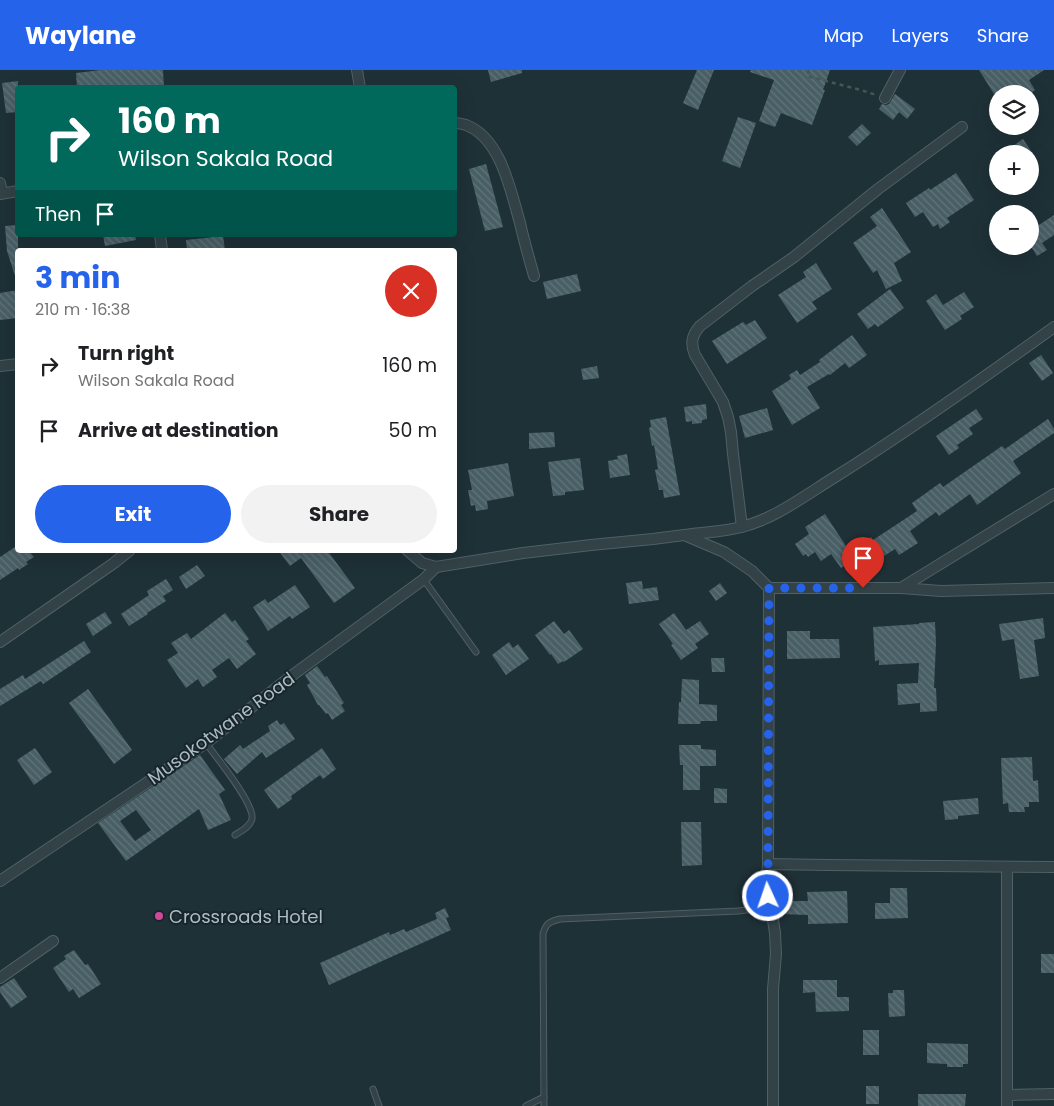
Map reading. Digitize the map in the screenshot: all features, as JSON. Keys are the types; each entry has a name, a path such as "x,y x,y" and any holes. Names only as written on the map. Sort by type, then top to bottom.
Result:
{"street":[{"path":"357,70 360,85"},
{"path":"884,98 900,70"},
{"path":"457,123 475,129 487,140 498,157 507,177 534,276"},
{"path":"742,527 728,417 723,402 692,348 695,332 744,292 794,257 878,189 962,127"},
{"path":"0,190 15,191"},
{"path":"410,553 422,563 436,567 523,553 653,540 742,527 786,508 864,459 957,397 1054,327"},
{"path":"0,366 15,364"},
{"path":"901,588 1054,494"},
{"path":"684,535 724,552 752,571 769,588 901,588 941,591 1054,588"},
{"path":"0,642 126,553"},
{"name":"Musokotwane Road","path":"0,881 206,743 294,674 424,579 436,567"},
{"path":"769,588 768,864 766,882 775,933 776,954 773,989 773,1106"},
{"path":"768,864 1054,867"},
{"path":"1007,867 1007,1106"},
{"path":"0,978 53,940"},
{"path":"1007,1095 1054,1094"}],"lane":[{"path":"424,579 476,652"},
{"path":"206,743 232,778 251,809 252,818 249,825 235,835"},
{"path":"544,1106 543,934 545,926 551,921 560,919 764,908 771,910"},
{"path":"373,1089 379,1106"},
{"path":"526,1106 544,1097"}],"path":[{"path":"809,70 807,76 884,98"}],"building":[{"path":"101,70 163,70 164,85 77,85 76,73"},
{"path":"488,70 522,70 522,73 491,82"},
{"path":"697,70 714,70 698,110 683,103"},
{"path":"751,70 830,70 812,125 781,113 775,127 759,121 774,80 750,72"},
{"path":"979,70 1044,70 1029,80 1032,85 989,86"},
{"path":"18,81 18,85 15,85 15,112 6,113 2,83"},
{"path":"895,94 915,109 907,119 899,112 893,120 879,109 882,104 889,104"},
{"path":"738,117 756,123 740,168 722,161"},
{"path":"862,124 871,133 857,146 848,137"},
{"path":"1023,139 1027,145 1014,145"},
{"path":"486,164 503,227 485,231 469,169"},
{"path":"956,173 974,200 947,218 950,222 940,229 938,224 933,227 923,212 915,217 906,203"},
{"path":"882,208 911,252 894,263 902,281 886,289 877,270 873,273 853,243 877,226 870,217"},
{"path":"1054,215 1054,235 1042,243 1047,250 1039,255 1039,225"},
{"path":"15,225 15,237 18,237 18,248 15,248 15,276 7,251 5,226"},
{"path":"103,237 135,237 136,240 105,246"},
{"path":"223,237 225,248 187,248 186,240"},
{"path":"816,263 832,289 812,302 817,309 797,323 778,295 806,277 803,272"},
{"path":"577,274 581,291 547,299 543,282"},
{"path":"890,289 904,308 878,327 875,324 868,329 857,314"},
{"path":"15,290 15,318 0,320 0,293"},
{"path":"964,292 974,307 960,316 962,319 945,330 926,301 936,294 943,305"},
{"path":"755,320 767,338 727,364 712,341 743,322 746,325"},
{"path":"852,335 867,355 849,368 845,363 830,375 807,387 820,408 792,425 772,391 791,379 789,375 797,370 800,375 820,362 819,360"},
{"path":"1041,355 1053,373 1042,381 1029,363"},
{"path":"597,366 599,378 583,380 581,369"},
{"path":"706,404 707,419 702,420 702,423 692,424 692,421 686,422 684,407"},
{"path":"767,408 773,430 745,438 739,416"},
{"path":"976,409 983,419 969,428 973,434 957,445 959,448 949,455 936,436"},
{"path":"666,417 680,495 664,498 663,490 659,490 655,470 658,469 649,428 651,427 650,420"},
{"path":"1048,419 1054,429 1054,433 1013,461 1021,473 977,505 970,494 939,516 936,512 910,531 918,543 899,555 895,549 884,556 880,549 852,568 848,563 841,568 831,554 821,561 815,552 808,557 806,554 803,556 795,544 809,534 805,527 825,514 851,551 871,537 873,540 917,511 912,503 940,483 943,487 1002,446 1005,449"},
{"path":"554,432 555,447 529,449 529,433"},
{"path":"627,454 630,475 610,478 608,461 618,459 617,456"},
{"path":"580,458 584,490 565,492 565,495 553,496 548,462"},
{"path":"508,463 514,496 487,501 488,509 476,511 475,505 471,506 468,490 472,490 468,470"},
{"path":"15,547 15,553 31,553 34,557 26,562 28,564 0,580 0,557"},
{"path":"280,553 329,553 355,588 334,603 301,558 290,566"},
{"path":"197,565 205,576 186,589 179,577"},
{"path":"166,579 173,590 163,596 166,601 129,626 121,614 149,595 147,591"},
{"path":"642,581 643,589 657,587 659,600 629,604 626,583"},
{"path":"720,583 727,593 716,601 709,591"},
{"path":"295,585 310,607 292,619 290,616 268,631 253,607 265,599 268,603"},
{"path":"105,612 112,623 93,636 86,624"},
{"path":"225,613 232,622 235,620 249,639 246,641 256,654 237,669 229,658 212,670 217,677 203,687 198,679 186,688 167,660 178,653 171,643 187,633 191,639"},
{"path":"674,613 686,630 700,621 709,634 695,644 698,648 681,660 671,645 673,644 659,624"},
{"path":"1043,618 1045,638 1034,640 1039,676 1020,679 1014,639 1002,641 999,624"},
{"path":"554,621 564,634 569,630 583,649 558,664 535,635"},
{"path":"935,622 934,688 936,688 937,711 920,712 920,703 898,705 897,684 918,683 919,663 879,665 879,660 875,661 873,627"},
{"path":"787,631 810,631 810,639 839,639 840,658 787,659"},
{"path":"84,641 91,652 43,684 41,681 0,706 0,689 23,675 25,679"},
{"path":"509,642 513,648 518,644 529,659 506,675 492,655"},
{"path":"711,658 724,658 725,672 712,672"},
{"path":"317,666 325,677 327,676 344,703 341,705 345,711 332,720 328,713 326,714 318,705 307,685 310,683 305,675"},
{"path":"682,679 699,680 699,704 717,705 717,721 701,721 700,724 678,724"},
{"path":"88,689 132,750 114,764 69,703"},
{"path":"277,720 280,725 284,723 295,739 266,758 262,752 237,774 224,759 240,745 243,749 270,731 268,726"},
{"path":"679,745 701,745 701,749 716,750 716,766 700,766 700,790 683,790 683,765 680,765"},
{"path":"35,748 52,772 34,785 17,760"},
{"path":"322,748 336,769 323,779 320,775 291,796 292,799 278,809 264,790"},
{"path":"200,755 225,790 219,794 231,820 208,830 199,809 126,861 98,823","holes":["136,810 151,830 135,841 120,821"]},
{"path":"1032,757 1033,781 1038,780 1039,802 1029,802 1029,807 1024,807 1025,812 1009,812 1008,803 1003,804 1001,758"},
{"path":"714,788 727,789 727,803 714,803"},
{"path":"978,798 979,814 958,816 958,819 945,820 943,801"},
{"path":"681,822 701,822 702,865 682,866"},
{"path":"890,888 907,888 908,918 875,919 875,903 890,903"},
{"path":"847,891 848,923 808,924 808,915 779,914 777,901 808,901 807,892"},
{"path":"445,908 449,917 446,918 451,930 329,985 320,963 389,932 390,935 404,929 406,932 437,919 435,913"},
{"path":"74,950 85,965 88,964 101,984 79,998 73,989 69,992 53,968 66,959 64,956"},
{"path":"1041,954 1054,954 1054,973 1041,973"},
{"path":"14,978 27,997 11,1008 0,992 0,987"},
{"path":"803,980 837,980 837,997 849,997 849,1011 816,1012 815,992 803,993"},
{"path":"893,990 904,990 905,1016 889,1017 888,993 893,993"},
{"path":"863,1030 879,1030 879,1055 863,1055"},
{"path":"927,1043 968,1044 968,1064 963,1064 963,1067 947,1067 947,1064 927,1063"},
{"path":"866,1086 879,1086 879,1104 866,1104"},
{"path":"918,1094 966,1094 965,1106 918,1106"}],"place":[{"name":"Crossroads Hotel","path":"159,916"}],"route":[{"path":"768,896 766,882 768,864 769,588 863,588"}]}
